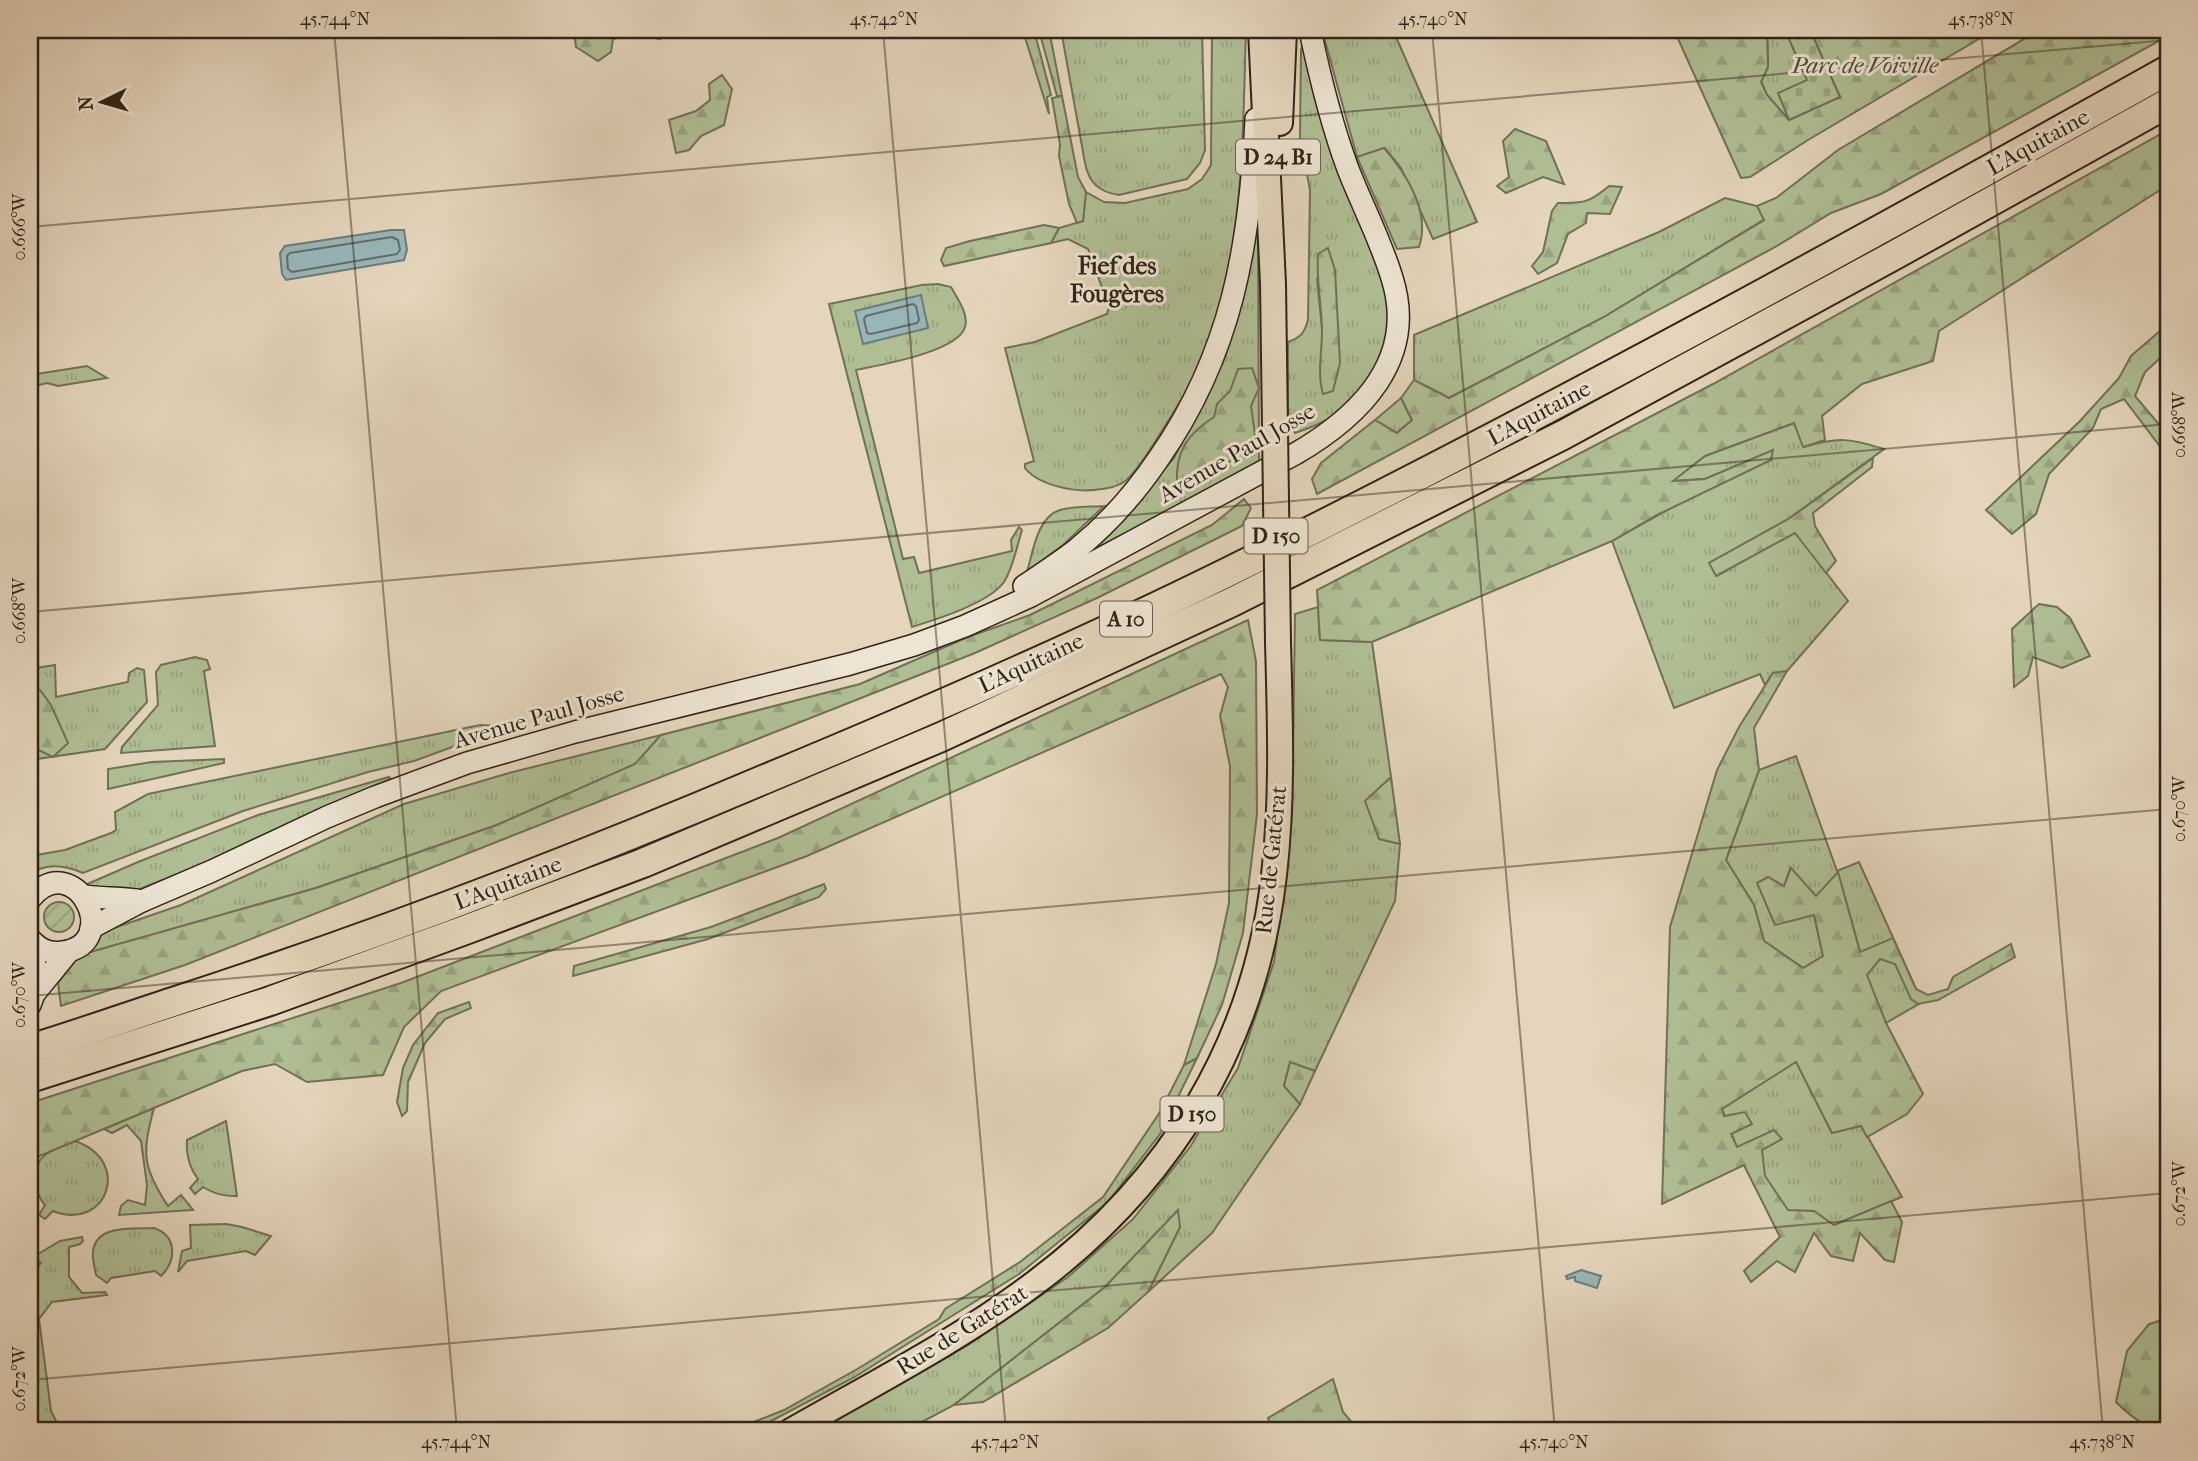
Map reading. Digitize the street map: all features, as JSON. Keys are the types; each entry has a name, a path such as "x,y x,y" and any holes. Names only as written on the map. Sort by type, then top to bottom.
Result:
{"highway":[{"name":"L'Aquitaine","path":"30,1049 260,974 456,904 632,836 926,712 1224,574 1551,408 2168,70"},
{"name":"L'Aquitaine","path":"30,1078 270,1001 478,926 643,863 941,737 1232,602 1563,435 2168,103"}],"main road":[{"name":"Rue de Gatérat","path":"791,1431 954,1337 1024,1291 1088,1241 1141,1186 1185,1127 1215,1073 1250,987 1268,915 1274,876 1280,776 1273,284 1261,30"},
{"name":"Avenue Paul Josse","path":"965,626 1078,548 1124,505 1176,434 1203,385 1222,337 1234,296 1246,232 1253,172 1261,30"},
{"name":"Rue de Gatérat","path":"1273,284 1284,30"},
{"name":"Avenue Paul Josse","path":"32,999 69,951 79,946 86,938 91,928 142,901 351,807 467,763 575,732 850,664 915,645 965,626 1031,596 1328,434 1371,393 1394,348 1398,317 1393,279 1336,134 1324,98 1312,39"},
{"path":"32,895 51,884 61,884 78,890 90,906 91,928"},
{"name":"Avenue Paul Josse","path":"84,897 142,901"},
{"path":"32,942 45,951 69,951"},
{"path":"32,942 32,999"}],"green space":[{"path":"574,30 690,30 659,39 636,33 613,39 611,52 598,61 576,47"},
{"path":"1013,30 1034,30 1051,95 1047,97 1049,114 1024,34 1015,36"},
{"path":"1039,30 1049,30 1062,96 1057,96"},
{"path":"1061,30 1202,30 1205,150 1200,163 1187,179 1119,195 1106,192 1092,181 1085,163"},
{"path":"1212,30 1246,30 1243,134 1234,237 1220,305 1208,346 1183,397 1129,478 1117,486 1094,490 1066,488 1047,483 1025,468 1025,464 1034,461 1005,348 1035,342 1107,314 1109,307 1088,249 1068,239 1051,243 1059,228 1083,221 1086,192 1104,202 1125,203 1188,189 1202,179 1211,165"},
{"path":"1322,30 1393,30 1477,222 1433,239 1401,168 1385,148 1357,157"},
{"name":"Parc de Voiville","path":"1674,30 1767,30 1768,67 1761,82 1767,95 1789,120 1840,97 1810,30 1994,30 1750,177 1741,178"},
{"path":"1767,30 1785,30 1808,80 1789,120 1767,95 1761,81 1768,67"},
{"path":"1785,30 1810,30 1840,97 1789,120 1778,93 1807,80"},
{"path":"2039,30 2168,30 2168,36 1881,194 1831,213 1777,246 1317,494 1312,479 1321,463 1375,420 1397,433 1412,420 1401,398 1414,380 1449,398 1604,317 1764,220 1757,206 1776,198 1838,150"},
{"path":"1303,43 1387,294 1390,323 1388,337 1376,368 1360,394 1325,421 1295,433 1288,415 1288,342 1301,334 1308,320 1310,190 1300,138","holes":["1328,248 1322,329 1317,279"]},
{"path":"722,75 732,89 724,125 701,136 689,150 676,153 669,120 696,111 710,100 709,84"},
{"path":"1062,96 1078,177 1086,192 1083,221 1077,223 1069,204 1059,156 1060,144 1052,98"},
{"path":"1515,129 1546,141 1564,184 1543,177 1506,193 1497,186 1509,177 1503,141"},
{"path":"2168,130 2168,185 1939,331 1933,361 1862,384 1822,416 1825,440 1803,447 1794,423 1705,456 1673,481 1705,479 1773,450 1771,460 1657,515 1612,541 1372,642 1320,640 1317,590 1713,384"},
{"path":"1384,148 1408,181 1419,207 1422,234 1419,247 1397,249 1357,157"},
{"path":"1609,186 1622,187 1610,214 1587,213 1586,223 1568,234 1557,263 1538,274 1532,266 1543,252 1552,211 1558,203 1586,201"},
{"path":"1725,198 1757,206 1765,219 1604,317 1449,398 1414,380 1414,335 1659,232"},
{"path":"1044,225 1059,228 1051,243 944,266 941,260 946,248"},
{"path":"1254,234 1258,239 1259,465 1089,552 1174,458 1224,360 1246,285"},
{"path":"1328,248 1335,270 1340,363 1333,391 1323,394 1320,379 1322,332 1318,254"},
{"path":"938,284 951,287 962,306 966,322 959,336 948,344 916,356 856,370 903,559 914,557 919,573 1012,551 1011,540 1019,527 1022,530 1010,570 997,590 962,609 912,627 829,304"},
{"path":"2168,324 2168,351 2145,372 2135,396 2168,435 2168,457 2124,399 2101,409 2093,428 2049,474 2036,514 2012,534 1986,510 2080,421 2119,378 2131,356"},
{"path":"87,366 107,378 58,386 47,383 30,387 30,375"},
{"path":"1252,368 1259,388 1251,406 1256,442 1254,455 1229,462 1204,482 1186,489 1177,485 1178,463 1190,437 1214,417 1217,404 1230,391 1238,369"},
{"path":"1401,398 1412,420 1397,433 1375,420"},
{"path":"1794,423 1804,447 1844,440 1884,449 1790,518 1710,563 1717,576 1795,532 1848,601 1787,671 1773,673 1765,685 1760,674 1674,708 1612,541 1773,451 1705,479 1672,481 1705,456"},
{"path":"1873,458 1872,467 1813,513 1815,526 1836,561 1826,573 1795,533 1716,576 1709,563 1790,518"},
{"path":"1244,499 1251,508 1242,526 1097,598 975,653 185,965 61,1006 58,983 80,955 316,888 497,825 635,764 661,735 860,684 968,637 1030,615 1212,525"},
{"path":"1104,506 1063,545 1027,572 1037,536 1052,514 1070,508"},
{"path":"2039,604 2057,607 2070,618 2090,656 2062,668 2033,657 2028,676 2014,687 2012,629"},
{"path":"1318,607 1320,640 1372,642 1391,777 1366,801 1379,839 1400,844 1395,901 1315,1071 1290,1063 1284,1086 1300,1104 1212,1233 1148,1292 1180,1227 1177,1211 1105,1287 954,1405 905,1431 817,1431 965,1347 1068,1277 1133,1219 1190,1147 1238,1068 1274,962 1292,817 1295,614"},
{"path":"1248,620 1256,661 1257,814 1243,933 1222,1005 1197,1058 1184,1065 1216,964 1229,903 1230,766 1220,716 1228,687 1221,674 807,856 441,991 404,1027 383,1075 307,1082 275,1064 242,1071 30,1160 30,1103 401,983 778,838"},
{"path":"195,657 207,660 210,669 204,671 215,746 121,753 122,747 158,705 156,672 161,665"},
{"path":"55,665 56,697 128,682 129,673 137,668 144,670 147,702 105,749 30,760 30,669"},
{"path":"1787,671 1754,728 1759,770 1726,860 1754,905 1764,941 1803,968 1823,956 1814,915 1775,925 1757,883 1768,877 1784,886 1791,868 1816,896 1838,872 1860,952 1893,938 1916,989 1928,995 1948,989 1953,977 2011,944 2015,957 1938,1000 1918,1004 1911,999 1895,964 1880,959 1867,975 1886,1023 1923,1094 1907,1114 1867,1137 1861,1126 1832,1133 1796,1062 1722,1109 1724,1116 1745,1112 1752,1124 1731,1134 1737,1147 1774,1130 1782,1139 1762,1150 1765,1176 1788,1210 1814,1211 1834,1225 1891,1201 1902,1222 1894,1262 1885,1260 1860,1233 1853,1261 1831,1256 1814,1233 1795,1272 1777,1261 1751,1282 1744,1271 1780,1237 1744,1165 1662,1204 1670,927 1717,770 1739,727 1773,673"},
{"path":"30,689 40,690 51,705 68,743 53,757 30,746"},
{"path":"480,725 496,726 499,730 414,761 368,772 243,811 83,873 70,868 49,866 30,874 30,856 65,850 111,833 116,830 115,812 148,794"},
{"path":"661,735 636,764 497,825 316,888 80,955 105,931 181,905 404,804 509,773"},
{"path":"1796,756 1837,871 1859,862 1922,1002 1886,1023 1868,980 1838,873 1816,897 1790,869 1784,886 1814,915 1823,956 1803,968 1764,941 1754,905 1726,860 1759,770"},
{"path":"224,759 224,763 108,789 108,769 152,762"},
{"path":"389,777 391,779 140,889 100,891 85,885 258,815"},
{"path":"1391,777 1400,844 1379,839 1365,801"},
{"path":"824,884 826,889 819,897 708,939 573,976 574,966 711,927"},
{"path":"59,902 69,907 74,917 69,927 59,932 49,927 44,917 49,907"},
{"path":"469,1002 471,1008 445,1019 425,1043 408,1082 407,1111 402,1116 397,1102 403,1068 413,1045 438,1013"},
{"path":"1197,1058 1160,1134 1108,1202 1019,1274 853,1378 752,1431 731,1431 784,1410 939,1319 945,1309 1020,1262 1103,1197 1160,1112 1184,1065"},
{"path":"1796,1061 1832,1133 1861,1125 1902,1197 1785,1245 1744,1165 1722,1109"},
{"path":"1290,1062 1315,1071 1300,1104 1284,1086"},
{"path":"154,1108 146,1148 153,1180 168,1206 181,1195 193,1210 119,1215 121,1206 128,1200 145,1205 147,1185 141,1141 127,1125 112,1133 104,1129"},
{"path":"226,1121 237,1196 219,1194 203,1187 195,1194 190,1188 198,1179 189,1161 187,1140"},
{"path":"75,1141 93,1151 104,1163 108,1177 106,1191 99,1203 87,1212 72,1215 53,1211 45,1219 39,1215 45,1205 36,1185 38,1164 51,1151"},
{"path":"1178,1210 1180,1227 1148,1292 1108,1328 983,1402 954,1405 1105,1287"},
{"path":"226,1224 271,1236 255,1255 246,1251 187,1261 178,1272 182,1251 191,1248 190,1225"},
{"path":"154,1228 171,1242 170,1263 161,1276 155,1271 111,1278 107,1283 96,1275 93,1252 95,1243 101,1237 117,1230"},
{"path":"82,1237 80,1244 69,1247 69,1277 82,1293 105,1292 107,1295 52,1302 39,1319 51,1411 61,1431 38,1431 30,1387 30,1276 41,1263 33,1257 60,1241"},
{"path":"2168,1318 2168,1431 2146,1426 2116,1402 2127,1351 2149,1324"},
{"path":"1333,1379 1343,1412 1359,1431 1332,1431 1330,1423 1325,1431 1273,1431 1268,1418"}],"water":[{"path":"404,230 407,250 404,260 286,280 282,274 280,253 285,246"},
{"path":"921,295 928,328 863,344 855,311"},
{"path":"1581,1270 1601,1276 1597,1288 1575,1281 1575,1277 1567,1279 1566,1276"}],"district":[{"name":"Fief des Fougères","path":"1117,280"}]}
